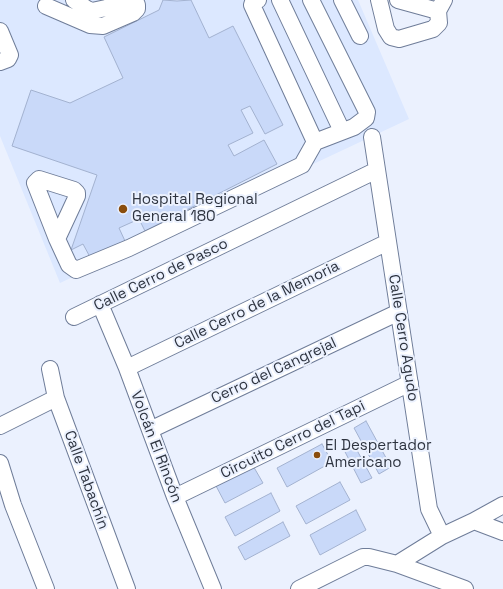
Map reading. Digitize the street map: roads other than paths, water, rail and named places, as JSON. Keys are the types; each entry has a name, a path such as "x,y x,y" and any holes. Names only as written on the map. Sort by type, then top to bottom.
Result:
{"street":[{"path":"74,0 87,10 92,11 106,8 128,0"},
{"path":"46,6 90,25 103,26 133,13 137,9 138,5 135,0"},
{"path":"258,0 253,2 252,5 315,142"},
{"path":"280,0 342,131"},
{"path":"57,239 69,265 76,270 129,248 302,165 315,142 361,123 366,118 367,112 311,0"},
{"path":"342,0 360,36"},
{"path":"379,0 386,29 391,37 399,39 433,29 439,23 441,6 398,0"},
{"path":"0,31 10,55 8,59 0,62"},
{"name":"Calle Cerro Agudo","path":"372,137 429,509 442,536"},
{"name":"Calle Cerro de Pasco","path":"74,317 378,170"},
{"name":"Calle Cerro de la Memoria","path":"127,368 388,242"},
{"name":"Volcán El Rincón","path":"100,304 127,368 175,497 213,589"},
{"name":"Cerro del Cangrejal","path":"150,430 399,312"},
{"name":"Calle Tabachín","path":"50,369 56,398 127,589"},
{"name":"Circuito Cerro del Tapi","path":"175,497 410,383"},
{"path":"0,426 56,398"},
{"path":"0,463 7,508 46,589"},
{"path":"397,564 442,536 503,505"},
{"path":"474,521 503,532"},
{"path":"299,589 363,557 369,557 397,564 465,589"}],"place":[{"name":"Hospital Regional General 180","path":"123,209"},
{"name":"El Despertador Americano","path":"317,455"}]}
